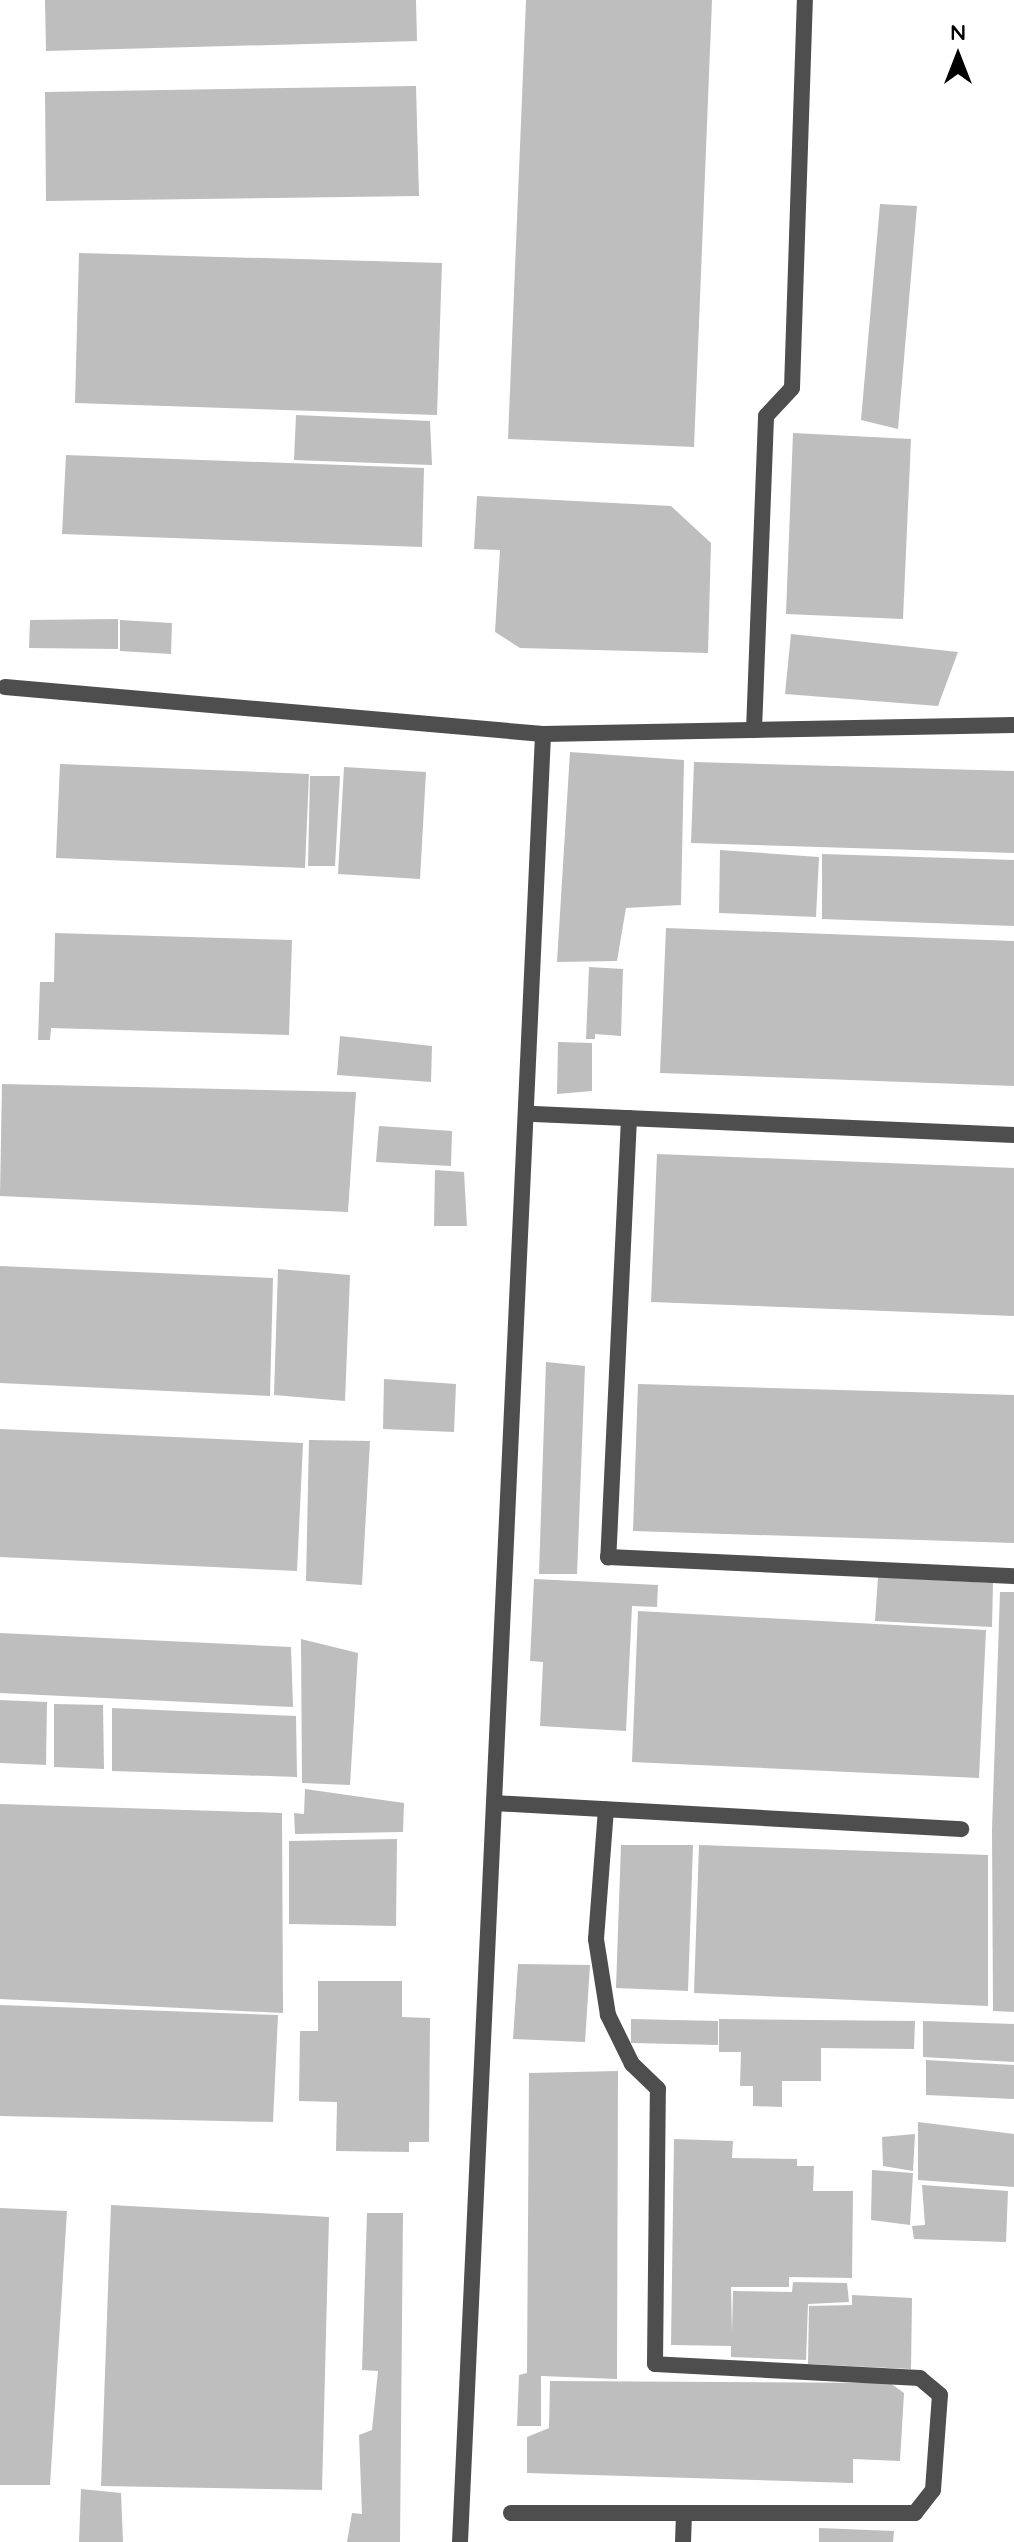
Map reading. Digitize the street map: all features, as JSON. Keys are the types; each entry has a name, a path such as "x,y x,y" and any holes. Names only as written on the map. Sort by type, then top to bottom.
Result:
{"street":[{"path":"754,730 766,416 792,388 805,0"},
{"path":"5,687 543,734 1014,725"},
{"path":"460,2542 543,734"},
{"path":"534,1114 1014,1135"},
{"path":"629,1118 608,1557 1014,1576"},
{"path":"494,1803 961,1829"},
{"path":"511,2513 915,2513 933,2490 940,2395 920,2378 655,2364 658,2089 632,2064 608,2015 596,1939 606,1809"},
{"path":"683,2542 684,2513"}],"building":[{"path":"45,0 416,0 417,41 46,51"},
{"path":"526,0 712,0 694,447 508,439"},
{"path":"416,86 419,196 46,201 45,92"},
{"path":"880,204 917,206 898,429 861,420"},
{"path":"79,253 442,263 437,415 75,403"},
{"path":"296,415 430,421 432,465 294,460"},
{"path":"793,433 911,439 903,619 786,614"},
{"path":"66,455 424,468 422,547 62,534"},
{"path":"477,496 671,506 711,543 708,653 520,648 495,632 500,550 474,549"},
{"path":"118,619 118,649 29,648 30,620"},
{"path":"120,620 172,623 171,654 120,651"},
{"path":"791,634 958,652 938,706 785,694"},
{"path":"570,752 684,760 681,905 626,908 617,961 557,962"},
{"path":"694,762 1014,771 1014,853 691,843"},
{"path":"60,764 309,774 305,868 56,858"},
{"path":"344,767 426,772 420,879 338,874"},
{"path":"310,776 340,776 335,866 308,866"},
{"path":"720,850 819,857 816,917 719,913"},
{"path":"822,854 1014,860 1014,926 822,919"},
{"path":"666,928 1014,941 1014,1086 660,1073"},
{"path":"55,933 292,940 289,1035 51,1028 50,1040 38,1040 40,982 54,982"},
{"path":"589,967 623,969 621,1036 595,1034 595,1039 586,1039"},
{"path":"340,1036 432,1046 431,1082 337,1075"},
{"path":"558,1042 592,1043 592,1091 557,1094"},
{"path":"2,1084 356,1092 348,1212 0,1196"},
{"path":"379,1126 452,1131 451,1166 376,1162"},
{"path":"657,1154 1014,1168 1014,1316 651,1302"},
{"path":"435,1170 464,1172 467,1226 434,1226"},
{"path":"0,1266 273,1278 270,1396 0,1383"},
{"path":"278,1269 350,1275 345,1401 274,1395"},
{"path":"546,1362 585,1366 577,1574 539,1574"},
{"path":"384,1379 456,1384 454,1432 383,1429"},
{"path":"638,1384 1014,1395 1014,1543 633,1531"},
{"path":"0,1429 303,1443 297,1571 0,1557"},
{"path":"309,1440 370,1441 362,1585 306,1581"},
{"path":"878,1577 993,1583 992,1627 875,1621"},
{"path":"534,1579 658,1585 657,1607 632,1606 626,1731 540,1726 543,1662 530,1661"},
{"path":"1000,1592 1014,1592 1014,2012 993,2011 992,1829"},
{"path":"638,1611 986,1630 979,1778 632,1762"},
{"path":"0,1633 291,1647 293,1707 0,1693"},
{"path":"301,1639 358,1653 350,1785 302,1783"},
{"path":"0,1700 47,1702 46,1765 0,1763"},
{"path":"54,1704 103,1705 104,1769 54,1767"},
{"path":"112,1708 296,1716 297,1777 112,1771"},
{"path":"305,1789 404,1803 403,1832 295,1834 294,1813 304,1814"},
{"path":"0,1804 282,1813 283,2013 0,1999"},
{"path":"397,1839 396,1926 289,1924 289,1841"},
{"path":"621,1845 693,1845 688,1991 616,1988"},
{"path":"699,1845 988,1855 988,2006 694,1993"},
{"path":"518,1964 590,1965 585,2042 513,2039"},
{"path":"318,1981 402,1981 402,2017 430,2018 429,2142 409,2142 409,2152 336,2151 337,2102 299,2101 300,2031 318,2031"},
{"path":"0,2005 278,2015 273,2122 0,2116"},
{"path":"631,2019 718,2021 718,2045 631,2043"},
{"path":"719,2019 915,2021 914,2049 821,2048 821,2081 782,2081 782,2107 753,2106 753,2086 740,2086 741,2052 719,2052"},
{"path":"923,2021 1014,2024 1014,2062 923,2057"},
{"path":"926,2060 1014,2065 1014,2099 926,2095"},
{"path":"618,2071 617,2379 541,2376 541,2426 517,2426 519,2375 527,2373 529,2073"},
{"path":"918,2122 1014,2134 1014,2187 918,2180"},
{"path":"915,2134 913,2171 883,2166 882,2137"},
{"path":"674,2139 733,2141 732,2158 797,2159 797,2166 814,2166 813,2191 853,2191 852,2278 789,2277 789,2287 731,2287 732,2332 733,2291 792,2292 793,2282 847,2283 849,2302 808,2304 806,2360 731,2357 731,2346 671,2345"},
{"path":"872,2170 913,2173 910,2225 871,2220"},
{"path":"922,2185 1008,2191 1006,2242 914,2239 912,2226 925,2225"},
{"path":"111,2205 329,2217 322,2490 101,2486"},
{"path":"0,2208 67,2211 50,2485 0,2485"},
{"path":"367,2213 403,2213 400,2542 347,2542 352,2513 362,2514 359,2435 372,2430 378,2371 362,2370"},
{"path":"852,2295 912,2298 911,2369 808,2364 809,2306 852,2305"},
{"path":"550,2381 890,2383 904,2393 900,2461 853,2459 853,2483 527,2473 527,2437 549,2428"},
{"path":"81,2489 121,2493 123,2542 79,2542"},
{"path":"819,2528 894,2531 893,2542 819,2542"}]}
